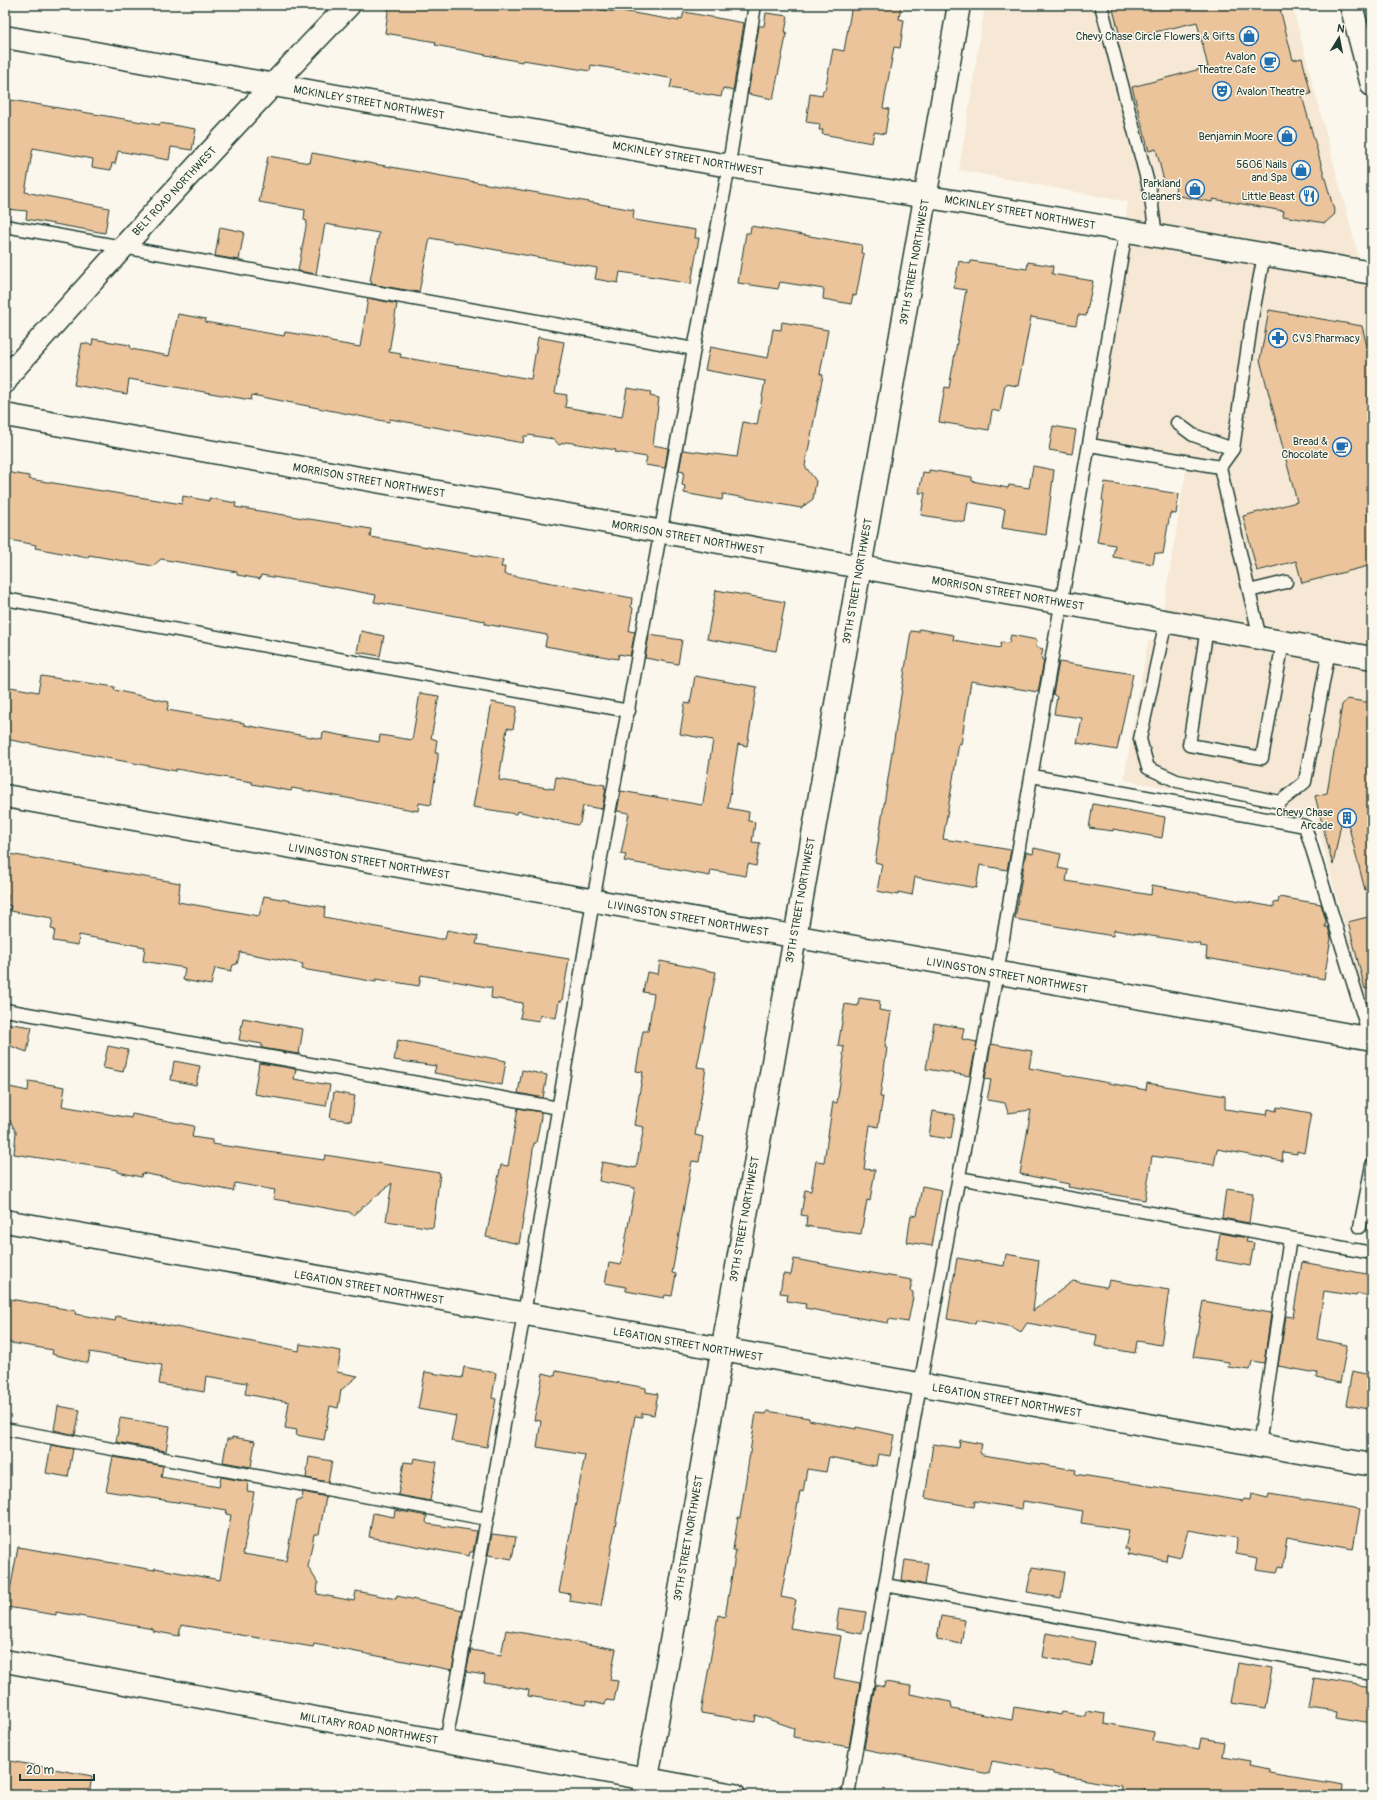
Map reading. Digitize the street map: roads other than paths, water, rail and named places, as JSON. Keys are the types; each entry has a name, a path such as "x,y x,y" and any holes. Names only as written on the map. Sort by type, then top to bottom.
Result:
{"street":[{"name":"BELT ROAD NORTHWEST","path":"5,382 12,372 122,247 272,85 349,5"},
{"name":"39TH STREET NORTHWEST","path":"645,1787 959,5"},
{"path":"1351,5 1372,85"},
{"name":"MCKINLEY STREET NORTHWEST","path":"5,38 729,166 925,196 1372,273"},
{"name":"MORRISON STREET NORTHWEST","path":"5,415 1372,658"},
{"name":"LIVINGSTON STREET NORTHWEST","path":"5,796 997,973 1371,1038"},
{"name":"LEGATION STREET NORTHWEST","path":"5,1221 1372,1465"},
{"name":"MILITARY ROAD NORTHWEST","path":"5,1661 446,1742 645,1787 734,1795"}],"lane":[{"path":"446,1742 524,1314 593,901 729,166 755,5"},
{"path":"1101,5 1150,191 1156,236"},
{"path":"5,226 694,349"},
{"path":"848,1795 920,1385 997,973 1126,231"},
{"path":"1260,638 1220,467 1233,449 1252,318 1264,255"},
{"path":"1177,423 1193,435 1233,449"},
{"path":"1090,445 1220,467"},
{"path":"1249,591 1286,582"},
{"path":"5,599 629,711"},
{"path":"1166,621 1140,739 1148,768 1178,781 1280,802 1305,782 1329,650"},
{"path":"1208,628 1189,745 1262,758 1283,642"},
{"path":"1032,776 1305,826 1371,1038"},
{"path":"5,1010 559,1108"},
{"path":"1360,1227 1372,1165"},
{"path":"959,1178 1372,1253"},
{"path":"1259,1445 1290,1238"},
{"path":"5,1429 487,1519"},
{"path":"885,1585 1372,1673"}],"place":[{"name":"Chevy Chase Circle Flowers & Gifts","path":"1249,36"},
{"name":"Avalon Theatre Cafe","path":"1270,62"},
{"name":"Avalon Theatre","path":"1222,91"},
{"name":"Benjamin Moore","path":"1287,136"},
{"name":"5606 Nails and Spa","path":"1301,170"},
{"name":"Parkland Cleaners","path":"1195,189"},
{"name":"Little Beast","path":"1309,196"},
{"name":"CVS Pharmacy","path":"1278,338"},
{"name":"Bread & Chocolate","path":"1342,447"},
{"name":"Chevy Chase Arcade","path":"1347,818"}]}
